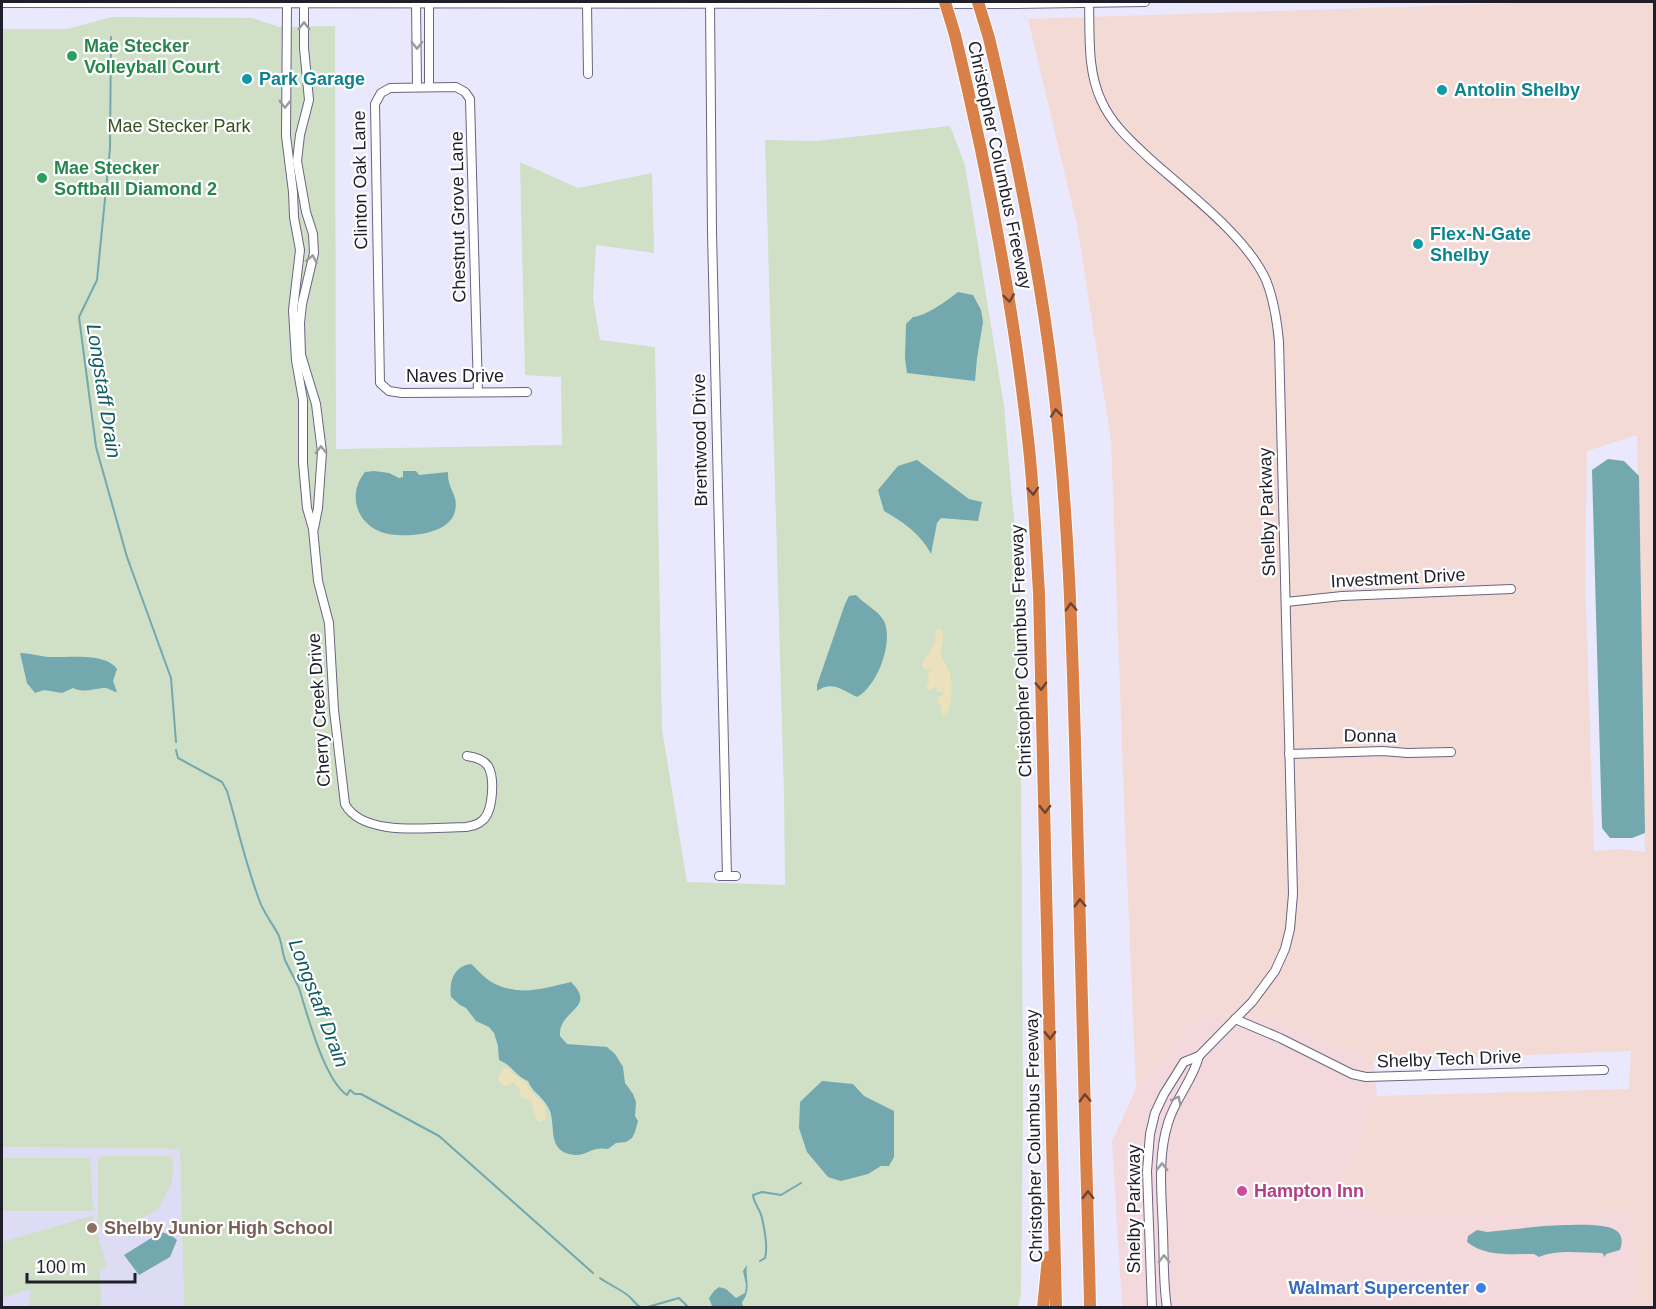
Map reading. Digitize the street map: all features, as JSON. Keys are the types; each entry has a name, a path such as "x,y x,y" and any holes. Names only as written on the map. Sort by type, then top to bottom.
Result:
{"highway":[{"name":"Christopher Columbus Freeway","path":"945,2 976,120 1003,257 1030,450 1039,593 1056,1308"},
{"name":"Christopher Columbus Freeway","path":"978,2 1022,186 1052,370 1062,470 1072,632 1090,1308"},
{"path":"1043,1308 1053,1202"},
{"path":"1089,1232 1096,1308"}],"street":[{"path":"588,74 593,2"},
{"name":"Shelby Parkway","path":"1089,2 1093,75 1108,114 1129,139 1238,239 1256,262 1270,291 1279,342 1293,894 1290,929 1285,949 1275,971 1262,990 1199,1056 1184,1062 1155,1113 1150,1134 1147,1189 1152,1308"},
{"path":"2,3 1145,2"},
{"name":"Cherry Creek Drive","path":"287,3 286,136 294,175 313,234 314,253 302,304 299,355 316,404 320,427 322,452 320,488 314,529"},
{"name":"Cherry Creek Drive","path":"304,3 309,100 300,135 294,175 294,217 300,250 293,310 303,400 303,463 307,508 314,529 318,581 329,623 342,794 347,808 362,821 383,827 466,827 482,822 491,805 491,773 484,762 468,756"},
{"path":"417,3 417,86"},
{"path":"429,3 429,86"},
{"name":"Brentwood Drive","path":"710,3 712,232 727,876"},
{"path":"288,57 305,57"},
{"name":"Chestnut Grove Lane","path":"417,86 450,86 461,89 468,95 471,104 478,392"},
{"name":"Clinton Oak Lane","path":"384,388 379,377 375,101 381,93 390,88 417,86"},
{"name":"Naves Drive","path":"384,388 402,393 527,392"},
{"path":"305,489 320,488"},
{"name":"Investment Drive","path":"1286,602 1342,596 1511,589"},
{"name":"Donna","path":"1289,754 1383,751 1450,752"},
{"name":"Shelby Tech Drive","path":"1235,1019 1352,1074 1366,1077 1604,1070"},
{"name":"Shelby Parkway","path":"1167,1308 1163,1146 1171,1114 1178,1097 1195,1071 1199,1056"},
{"path":"1150,1134 1158,1136 1163,1146"}],"shaded area":[{"path":"1551,2 1654,2 1654,1307 1636,1307 1633,1212 1387,1219 1336,1196 1377,1096 1629,1089 1631,1051 1373,1061 1264,1018 1201,1014 1136,1088 1111,441 1077,225 1028,19","holes":["1637,435 1645,852 1622,849 1594,851 1585,577 1587,451"]},
{"path":"958,292 973,295 981,310 983,322 975,381 907,373 906,324 913,317 930,311"},
{"path":"1608,459 1624,461 1639,476 1645,833 1632,838 1610,838 1602,828 1592,470"},
{"path":"917,460 969,499 982,502 978,521 941,518 937,523 931,554 922,540 910,529 884,511 878,490 898,466"},
{"path":"403,471 416,471 419,475 448,472 456,505 451,519 444,526 424,534 390,534 372,527 360,514 356,498 360,480 365,472 389,473 399,478 403,477"},
{"path":"856,595 884,621 887,640 882,663 871,684 857,697 833,686 817,691 817,685 845,604 849,596"},
{"path":"20,653 104,660 117,669 113,681 117,692 105,688 84,690 73,688 62,693 44,690 35,693 27,683"},
{"path":"471,964 493,983 513,990 532,990 571,982 578,991 579,1004 565,1020 560,1036 567,1044 607,1047 615,1054 623,1067 625,1083 636,1102 635,1116 638,1121 632,1138 626,1142 616,1143 608,1149 598,1149 580,1155 566,1153 560,1149 556,1143 551,1114 546,1103 528,1081 499,1060 498,1046 494,1033 489,1027 476,1021 466,1008 451,997 454,975 460,968"},
{"path":"1201,1014 1264,1018 1373,1061 1377,1096 1337,1196 1387,1219 1633,1212 1636,1307 1122,1307 1112,1142 1136,1088"},
{"path":"822,1081 853,1084 864,1096 894,1111 894,1157 889,1166 881,1166 868,1174 841,1181 828,1177 807,1152 799,1128 800,1102"},
{"name":"Shelby Junior High School","path":"2,1147 180,1149 184,1307 2,1308"},
{"path":"1544,1226 1604,1226 1618,1232 1622,1241 1621,1248 1606,1254 1605,1257 1602,1253 1570,1252 1539,1257 1534,1254 1491,1252 1474,1247 1467,1242 1468,1236 1477,1230 1487,1232"},
{"path":"161,1232 177,1240 170,1257 139,1275 124,1255"},
{"path":"747,1265 747,1293 742,1302 743,1307 712,1306 709,1298 719,1287 726,1289 736,1298 745,1293 743,1271"}],"green space":[{"name":"Mae Stecker Park","path":"112,17 252,18 280,27 335,26 336,449 562,445 561,377 525,375 520,162 578,188 652,173 654,253 596,245 593,298 600,340 655,347 662,729 687,882 785,885 765,140 816,141 950,126 965,165 1004,406 1020,590 1023,1106 1021,1293 1018,1307 184,1307 180,1149 2,1147 2,29 67,29"},
{"path":"102,1156 172,1156 171,1185 157,1210 132,1223 108,1228 98,1226 98,1160"},
{"path":"2,1158 90,1158 93,1211 2,1211"},
{"path":"92,1216 107,1267 100,1269 101,1307 29,1307 31,1289 2,1298 2,1242"}],"sand":[{"path":"937,628 943,633 941,653 951,679 952,694 947,715 941,715 941,707 937,702 945,692 937,692 936,685 932,690 926,689 929,679 927,675 932,668 926,670 922,666 933,646"},
{"path":"504,1068 509,1069 526,1083 542,1102 546,1114 545,1120 540,1122 536,1119 531,1100 521,1097 519,1088 512,1082 505,1086 499,1082 498,1077"}],"waterway":[{"name":"Longstaff Drain","path":"111,37 110,148 97,280 79,317 96,447 127,557 171,678 176,742"},
{"name":"Longstaff Drain","path":"176,750 178,758 222,782 227,791 260,902 279,937 285,960 299,988 317,1045 339,1087 347,1095 350,1090 355,1094 361,1094 439,1136 593,1273"},
{"path":"760,1261 765,1258 765,1238 761,1215 753,1195 762,1192 781,1195 801,1183"},
{"name":"Longstaff Drain","path":"600,1278 628,1295 641,1308"},
{"name":"Longstaff Drain","path":"644,1308 679,1298 689,1308"}],"place":[{"name":"Mae Stecker Volleyball Court","path":"72,56"},
{"name":"Park Garage","path":"247,79"},
{"name":"Antolin Shelby","path":"1442,90"},
{"name":"Mae Stecker Softball Diamond 2","path":"42,178"},
{"name":"Flex-N-Gate Shelby","path":"1418,244"},
{"name":"Hampton Inn","path":"1242,1191"},
{"name":"Shelby Junior High School","path":"92,1228"},
{"name":"Walmart Supercenter","path":"1481,1288"}]}
